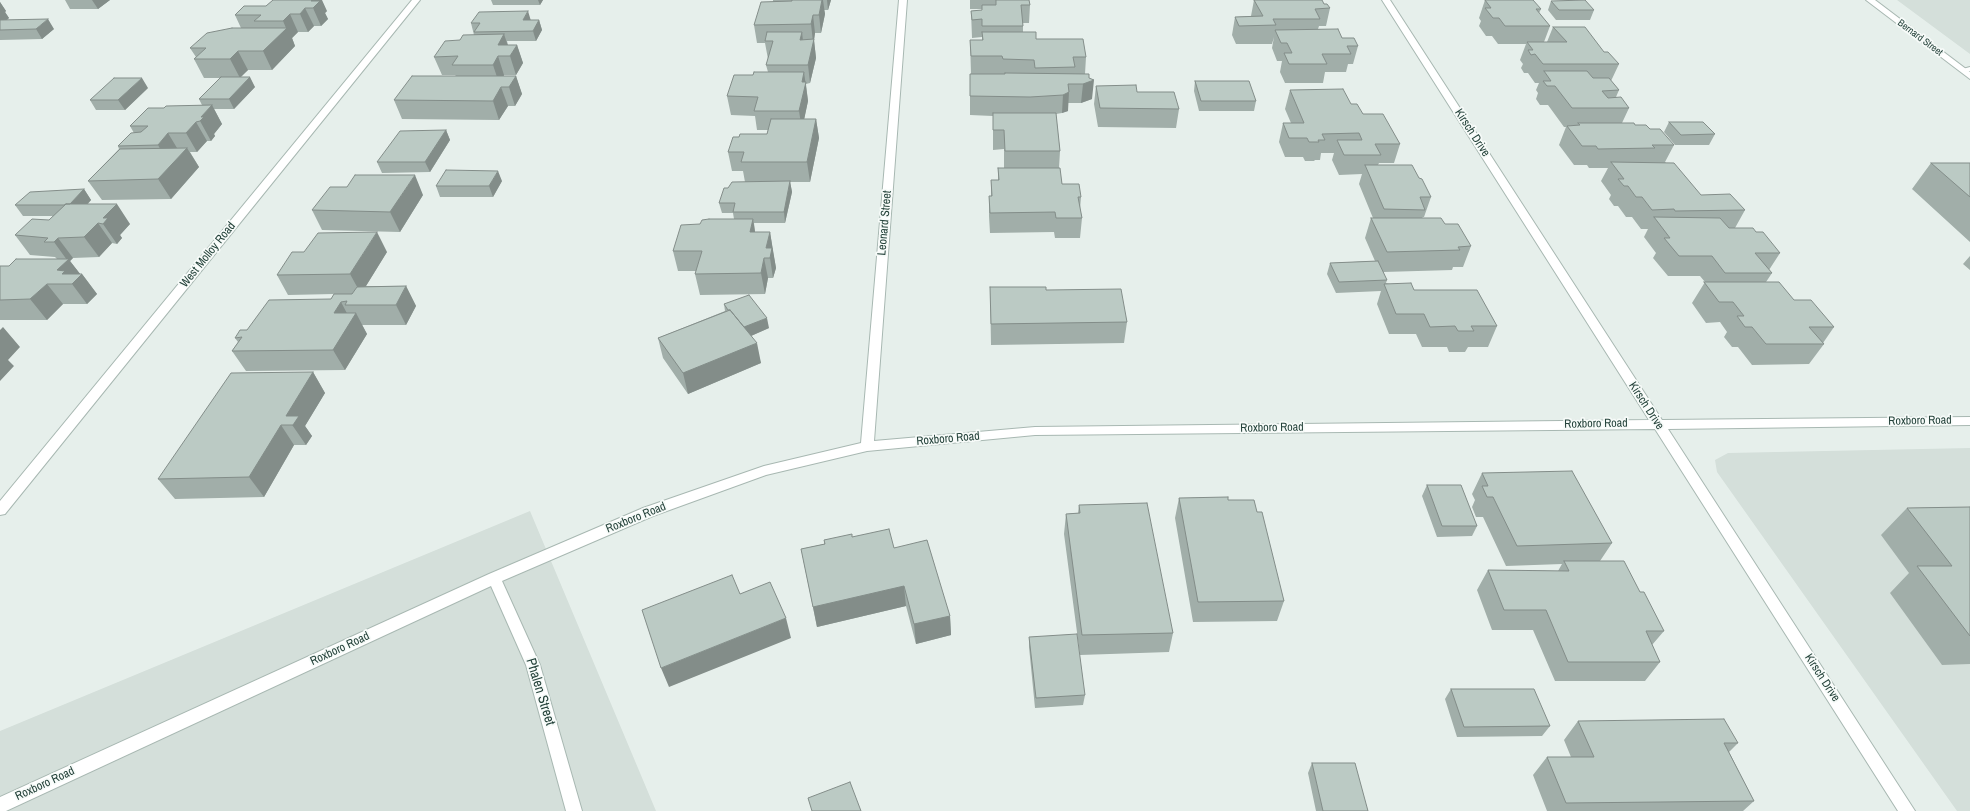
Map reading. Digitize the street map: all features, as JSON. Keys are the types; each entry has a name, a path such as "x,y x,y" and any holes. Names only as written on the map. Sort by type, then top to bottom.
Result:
{"street":[{"name":"West Molloy Road","path":"0,510 416,0"},
{"name":"Leonard Street","path":"867,446 903,0"},
{"name":"Kirsch Drive","path":"1386,0 1907,811"},
{"name":"Bernard Street","path":"1870,0 1966,69 1970,76"},
{"name":"Roxboro Road","path":"0,805 494,578 648,512 756,474 867,446 1035,431 1658,423 1970,421"},
{"name":"Phalen Street","path":"494,578 533,664 574,811"}],"shaded area":[{"path":"1897,0 1970,0 1970,54"},
{"path":"1970,448 1970,811 1957,811 1717,472 1715,460 1728,453"},
{"path":"530,511 656,811 0,811 0,731"}],"building":[{"path":"273,0 320,1 313,8 305,8 300,14 290,14 283,21 254,21 261,15 235,15 244,6 266,6"},
{"path":"822,0 819,15 813,15 811,24 754,25 761,2"},
{"path":"996,0 1029,0 1030,5 1021,5 1023,26 982,26 982,19 972,20 971,11 982,10 982,5 996,5"},
{"path":"1254,0 1322,0 1324,4 1327,4 1330,8 1315,9 1320,19 1273,19 1276,25 1239,26 1235,17 1263,16"},
{"path":"1485,0 1533,0 1541,9 1536,9 1550,26 1505,26 1499,18 1493,18 1485,8 1491,8"},
{"path":"1585,0 1594,10 1559,10 1551,1"},
{"path":"528,11 523,20 539,20 533,31 474,32 480,23 471,23 479,12"},
{"path":"48,19 36,29 0,30 0,20"},
{"path":"1553,27 1585,27 1604,52 1608,52 1619,64 1543,64 1535,54 1531,55 1528,50 1533,50 1527,42 1567,42"},
{"path":"232,28 287,28 263,51 238,51 230,59 194,59 206,48 190,48 207,33"},
{"path":"1338,29 1342,38 1354,38 1358,46 1347,46 1351,54 1322,54 1327,64 1289,64 1284,53 1292,53 1287,43 1281,43 1275,30"},
{"path":"767,32 802,32 800,40 814,39 808,65 766,65 773,41 765,41"},
{"path":"982,32 1036,32 1036,39 1083,39 1086,57 1073,57 1075,67 1035,68 1034,60 1003,59 1002,56 971,56 970,40 983,40"},
{"path":"504,34 498,45 517,45 510,56 498,56 493,65 452,65 458,56 434,57 445,41 460,40 463,35"},
{"path":"1544,71 1587,71 1593,78 1609,78 1619,90 1602,91 1608,98 1621,97 1629,108 1572,108 1555,86 1547,86 1543,81 1551,81"},
{"path":"754,72 804,72 802,82 806,82 799,111 754,111 758,97 727,96 734,75 753,75"},
{"path":"970,74 1089,74 1089,78 1094,80 1083,84 1068,84 1069,92 1063,95 1030,97 970,96"},
{"path":"412,76 516,76 509,87 501,87 493,101 394,100"},
{"path":"221,77 250,77 229,99 199,99"},
{"path":"114,78 142,78 118,100 90,100"},
{"path":"1195,81 1249,81 1256,101 1201,101"},
{"path":"1136,85 1137,92 1174,92 1179,109 1100,108 1096,86"},
{"path":"1343,89 1351,104 1357,104 1363,114 1383,114 1400,144 1375,144 1381,155 1344,155 1337,140 1362,140 1359,133 1322,134 1325,140 1318,140 1319,142 1309,142 1307,138 1289,138 1283,123 1304,123 1290,90"},
{"path":"212,105 201,117 204,117 200,121 196,122 186,133 168,133 158,145 118,146 131,133 141,132 148,126 130,126 148,108"},
{"path":"993,113 1056,113 1060,151 1005,151 1004,130 993,130"},
{"path":"771,119 816,119 807,162 741,162 744,152 728,152 733,137 739,137 740,134 767,134"},
{"path":"1669,122 1703,122 1715,134 1681,135"},
{"path":"1578,123 1634,123 1635,125 1646,125 1650,129 1660,129 1674,145 1652,145 1655,148 1598,149 1596,146 1582,146 1567,126 1580,125"},
{"path":"446,130 425,162 377,162 400,131"},
{"path":"187,148 158,179 88,181 120,149"},
{"path":"1611,162 1674,163 1701,195 1730,194 1745,210 1652,210 1642,197 1636,197 1628,186 1624,186 1618,179 1624,179"},
{"path":"1931,163 1970,163 1970,197"},
{"path":"1365,165 1412,165 1419,178 1422,179 1431,197 1420,197 1425,210 1384,209"},
{"path":"998,168 1060,168 1062,184 1079,184 1081,197 1078,197 1082,218 1056,218 1055,212 990,213 989,196 992,196 991,180 999,180"},
{"path":"446,170 498,171 489,186 436,186"},
{"path":"355,175 415,175 390,212 312,210 330,187 347,187"},
{"path":"790,181 784,212 733,212 735,203 719,203 724,188 728,188 732,182"},
{"path":"84,189 70,204 15,205 30,192"},
{"path":"66,204 117,204 103,218 108,218 103,224 98,223 84,237 58,238 54,242 44,242 48,238 15,235 32,219 49,220"},
{"path":"1654,217 1720,218 1729,228 1753,228 1756,232 1763,232 1780,253 1755,253 1772,273 1725,273 1712,256 1679,256 1664,238 1670,238"},
{"path":"1371,218 1441,218 1445,224 1458,224 1471,246 1458,247 1460,250 1387,252"},
{"path":"753,219 750,232 770,232 766,248 772,248 770,258 764,258 761,273 695,274 702,251 673,251 681,225 700,224 702,220"},
{"path":"377,232 350,274 277,275 292,252 304,252 318,233"},
{"path":"16,259 69,259 57,270 65,271 62,274 82,274 72,284 47,284 30,299 0,300 0,266 9,266"},
{"path":"1378,261 1387,280 1339,282 1330,263"},
{"path":"1704,282 1779,282 1794,300 1811,300 1834,327 1809,327 1824,344 1766,344 1752,327 1745,327 1737,316 1744,316 1733,302 1719,302"},
{"path":"1411,283 1414,290 1477,290 1497,326 1471,326 1474,331 1458,331 1455,326 1430,327 1424,314 1396,314 1384,284"},
{"path":"406,286 396,305 345,305 347,301 341,302 334,313 356,313 333,350 232,351 242,337 235,338 240,330 247,330 269,300 331,299 334,294 352,294 357,287"},
{"path":"990,287 1046,287 1046,290 1121,289 1127,322 991,324"},
{"path":"749,295 767,318 744,327 724,304"},
{"path":"730,310 757,343 683,373 658,338"},
{"path":"313,372 286,416 299,416 293,425 281,425 249,477 158,479 231,373"},
{"path":"1572,471 1612,543 1517,546 1493,497 1487,497 1482,486 1488,486 1482,473"},
{"path":"1427,485 1461,485 1477,526 1442,526"},
{"path":"1228,497 1228,500 1254,500 1257,512 1262,512 1284,601 1198,602 1179,498"},
{"path":"1147,503 1173,633 1082,635 1066,514 1080,513 1079,505"},
{"path":"1970,507 1970,636 1917,566 1952,566 1907,508"},
{"path":"889,529 894,548 927,540 950,616 914,624 904,586 813,607 801,549 825,544 824,540 852,534 852,537"},
{"path":"1564,561 1624,561 1640,592 1644,592 1664,631 1646,631 1660,662 1568,662 1546,610 1504,610 1488,570 1569,571"},
{"path":"732,575 740,594 770,582 786,618 661,668 642,610"},
{"path":"1077,634 1085,695 1036,698 1029,637"},
{"path":"1451,689 1534,689 1550,726 1464,727"},
{"path":"1724,719 1738,743 1724,743 1754,801 1566,803 1547,757 1594,757 1578,721"},
{"path":"1312,763 1355,763 1368,811 1323,811"},
{"path":"850,782 861,811 812,811 808,798"}]}
